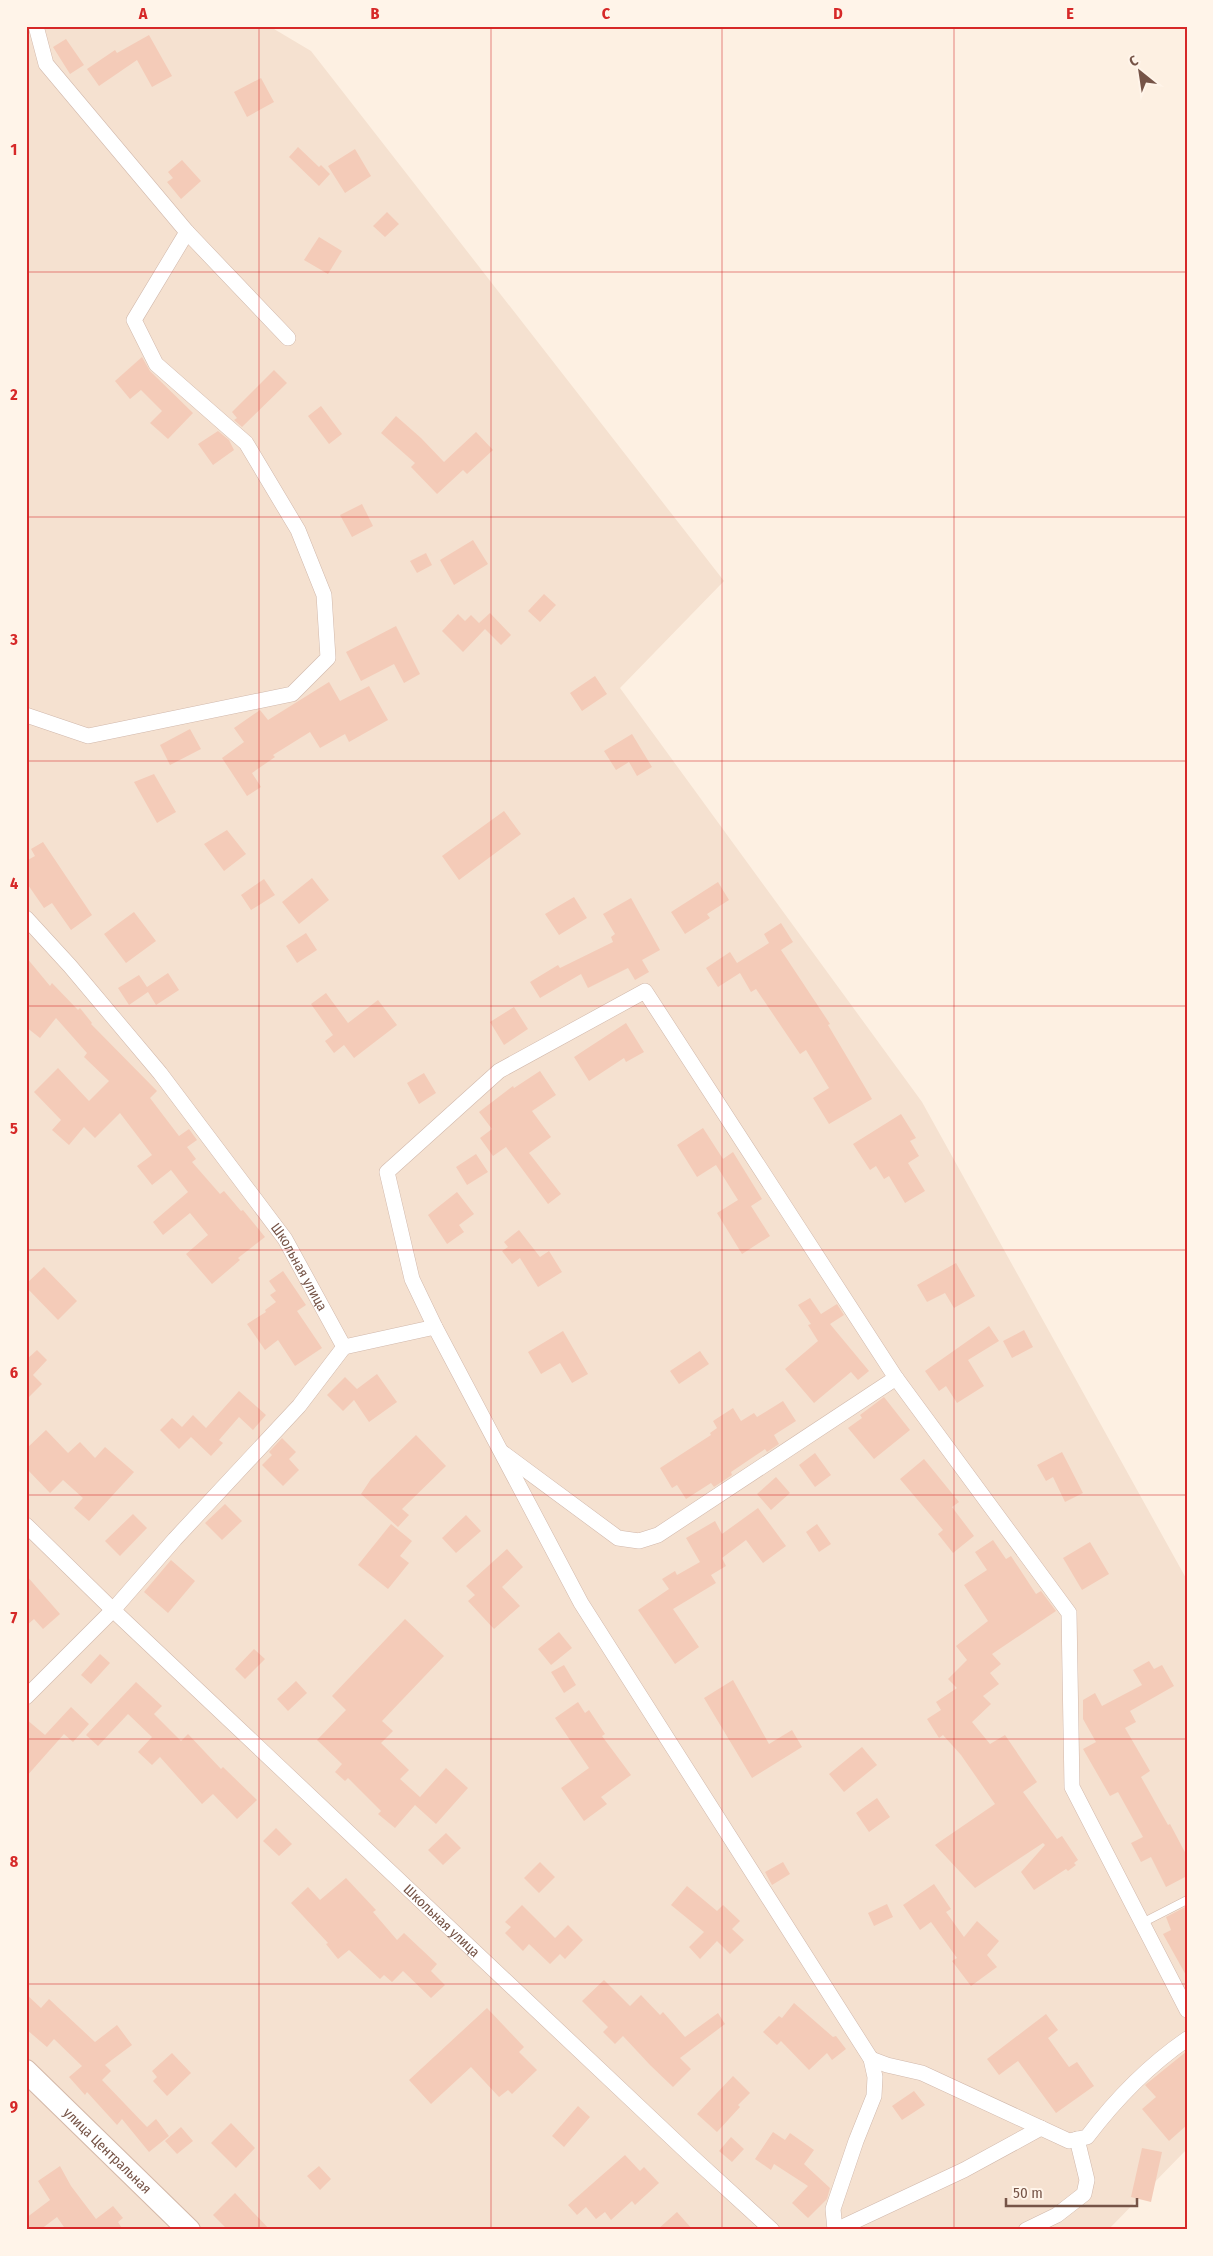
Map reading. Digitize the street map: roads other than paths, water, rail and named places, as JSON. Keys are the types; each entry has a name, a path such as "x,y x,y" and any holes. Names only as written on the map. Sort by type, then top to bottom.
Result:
{"street":[{"path":"36,26 46,64 187,232 288,338"},
{"path":"26,715 88,736 292,694 328,658 324,595 298,530 246,443 156,364 134,320 187,232"},
{"name":"Школьная улица","path":"26,918 70,966 160,1073 285,1239 344,1347"},
{"path":"1041,2128 964,2170 835,2230 833,2209 874,2096 875,2077 871,2059 581,1603 435,1327 412,1279 387,1172 499,1070 645,991 896,1378 1069,1613 1072,1787 1187,2010"},
{"path":"26,1697 113,1610 175,1538 299,1406 344,1347 435,1327"},
{"path":"500,1450 618,1538 640,1541 658,1535 896,1378"},
{"name":"Школьная улица","path":"26,1525 113,1610 689,2154 772,2230"},
{"path":"871,2059 887,2065 922,2073 1069,2141 1087,2137 1108,2109 1161,2057 1187,2039"},
{"name":"улица Центральная","path":"26,2071 189,2230"},
{"path":"1026,2230 1057,2215 1084,2194 1087,2180 1077,2139"}],"lane":[{"path":"1142,1924 1187,1900"}]}
